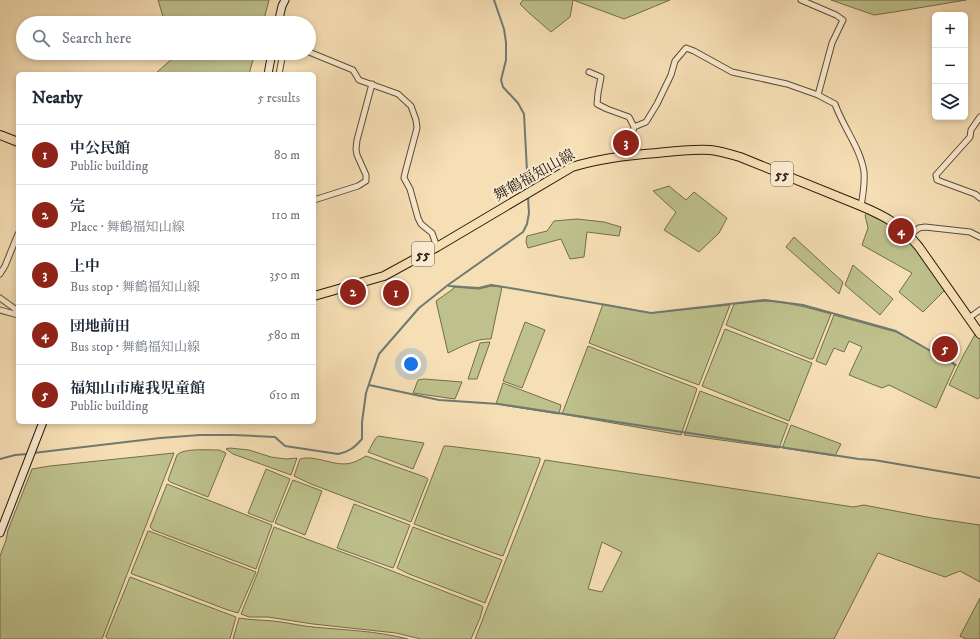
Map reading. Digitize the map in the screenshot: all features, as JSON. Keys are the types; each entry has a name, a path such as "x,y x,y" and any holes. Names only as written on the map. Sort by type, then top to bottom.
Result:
{"main road":[{"path":"0,135 16,141"},
{"name":"舞鶴福知山線","path":"316,295 384,276 437,247 572,167 591,161 627,155 710,150 724,152 740,157 862,206 898,225 910,235 980,334"}],"street":[{"path":"280,16 285,0"},
{"path":"801,0 836,15 842,20 832,43 818,95"},
{"path":"634,127 646,122 657,104 671,75 676,60 686,48 732,72 783,83 818,95 835,104 859,155 864,172 862,206"},
{"path":"316,55 353,70 359,80 398,94 411,106 416,120 416,128 404,178 410,189 418,218 421,224 432,233 437,247"},
{"path":"268,72 271,60"},
{"path":"280,72 282,60"},
{"path":"589,72 601,77 597,104 629,117 634,127 627,155"},
{"path":"316,199 358,186 366,181 366,174 356,150 357,140 372,84"},
{"path":"980,117 971,130 970,137 936,175 937,180 975,194 980,198"},
{"path":"910,235 919,228 925,227 970,232 980,236"},
{"path":"0,274 5,266 16,239"},
{"path":"0,298 16,310"},
{"path":"0,310 16,314"},
{"path":"969,318 980,310"},
{"path":"0,533 42,424"}],"green space":[{"path":"158,0 269,0 265,16 163,16"},
{"path":"523,0 573,0 570,17 551,32 520,4"},
{"path":"573,0 670,0 624,19"},
{"path":"831,0 966,0 874,15"},
{"path":"171,60 253,60 250,72 157,72"},
{"path":"669,186 686,200 694,192 727,218 719,233 699,252 664,230 676,212 653,191"},
{"path":"867,213 888,224 916,248 945,290 923,312 899,292 912,273 862,245 868,228 865,215"},
{"path":"577,219 604,222 621,227 619,236 587,232 584,257 570,259 561,239 528,248 526,242 527,236 547,231 554,221"},
{"path":"794,237 843,282 839,294 786,247"},
{"path":"853,265 893,299 880,315 845,285"},
{"path":"491,286 502,287 491,339 474,341 448,353 436,301 454,287 479,289"},
{"path":"765,301 790,304 831,314 813,359 726,325 734,304"},
{"path":"603,304 651,313 730,305 699,385 589,343"},
{"path":"834,315 896,332 946,358 955,366 936,408 889,385 882,388 849,375 862,347 849,341 844,352 834,348 826,365 816,361"},
{"path":"525,322 545,330 522,388 503,381"},
{"path":"725,329 812,363 789,421 702,386"},
{"path":"976,333 980,338 980,397 978,399 949,385"},
{"path":"490,342 477,379 468,379 480,343"},
{"path":"588,346 696,388 697,389 681,435 562,414"},
{"path":"424,379 462,382 455,399 413,393 418,380"},
{"path":"503,383 561,405 559,414 496,404"},
{"path":"700,391 788,424 779,448 684,435"},
{"path":"791,425 841,444 835,456 783,448"},
{"path":"378,436 424,443 413,469 368,452"},
{"path":"444,446 540,458 503,556 414,524"},
{"path":"226,449 249,450 271,457 286,459 297,458 291,475 233,454"},
{"path":"196,450 219,450 226,453 208,497 168,480 177,455 180,453"},
{"path":"174,453 102,639 0,639 0,556 8,530 32,469"},
{"path":"366,456 428,479 411,522 311,484 294,476 300,459 313,458 334,463 347,464"},
{"path":"545,460 853,507 864,505 932,518 980,525 980,582 960,571 945,577 878,553 834,639 475,639","holes":["602,542 622,552 602,592 588,589"]},
{"path":"266,469 290,479 273,522 248,513"},
{"path":"293,480 322,491 305,535 275,523"},
{"path":"167,484 272,525 256,569 153,530 150,527"},
{"path":"354,504 410,525 393,568 337,548"},
{"path":"274,527 482,606 480,618 471,639 421,639 396,633 313,624 268,617 249,617 241,614"},
{"path":"413,527 502,560 485,603 397,568"},
{"path":"148,531 256,572 238,613 132,574 131,573"},
{"path":"130,577 236,617 230,639 108,639 106,636"},
{"path":"980,598 980,639 966,639 960,636"},
{"path":"239,618 373,632 408,639 233,639"}],"waterway":[{"path":"494,0 504,29 506,42 506,60 501,80 503,87 518,103 524,114 528,190"},
{"path":"33,453 160,438 200,435 275,437 285,446 338,454 349,450 362,439 362,422 366,393 379,354 419,308 448,285 523,232 527,224 529,213 528,197"},
{"path":"449,286 479,288 491,285 651,313 765,300 803,305 896,331 956,365"},
{"path":"369,385 439,400 499,404 859,459 874,460 980,478"},
{"path":"0,459 15,455 28,454"}],"place":[{"name":"上中","path":"626,143"},
{"name":"団地前田","path":"901,231"},
{"name":"完","path":"353,292"},
{"name":"中公民館","path":"396,293"},
{"name":"福知山市庵我児童館","path":"945,349"}]}
